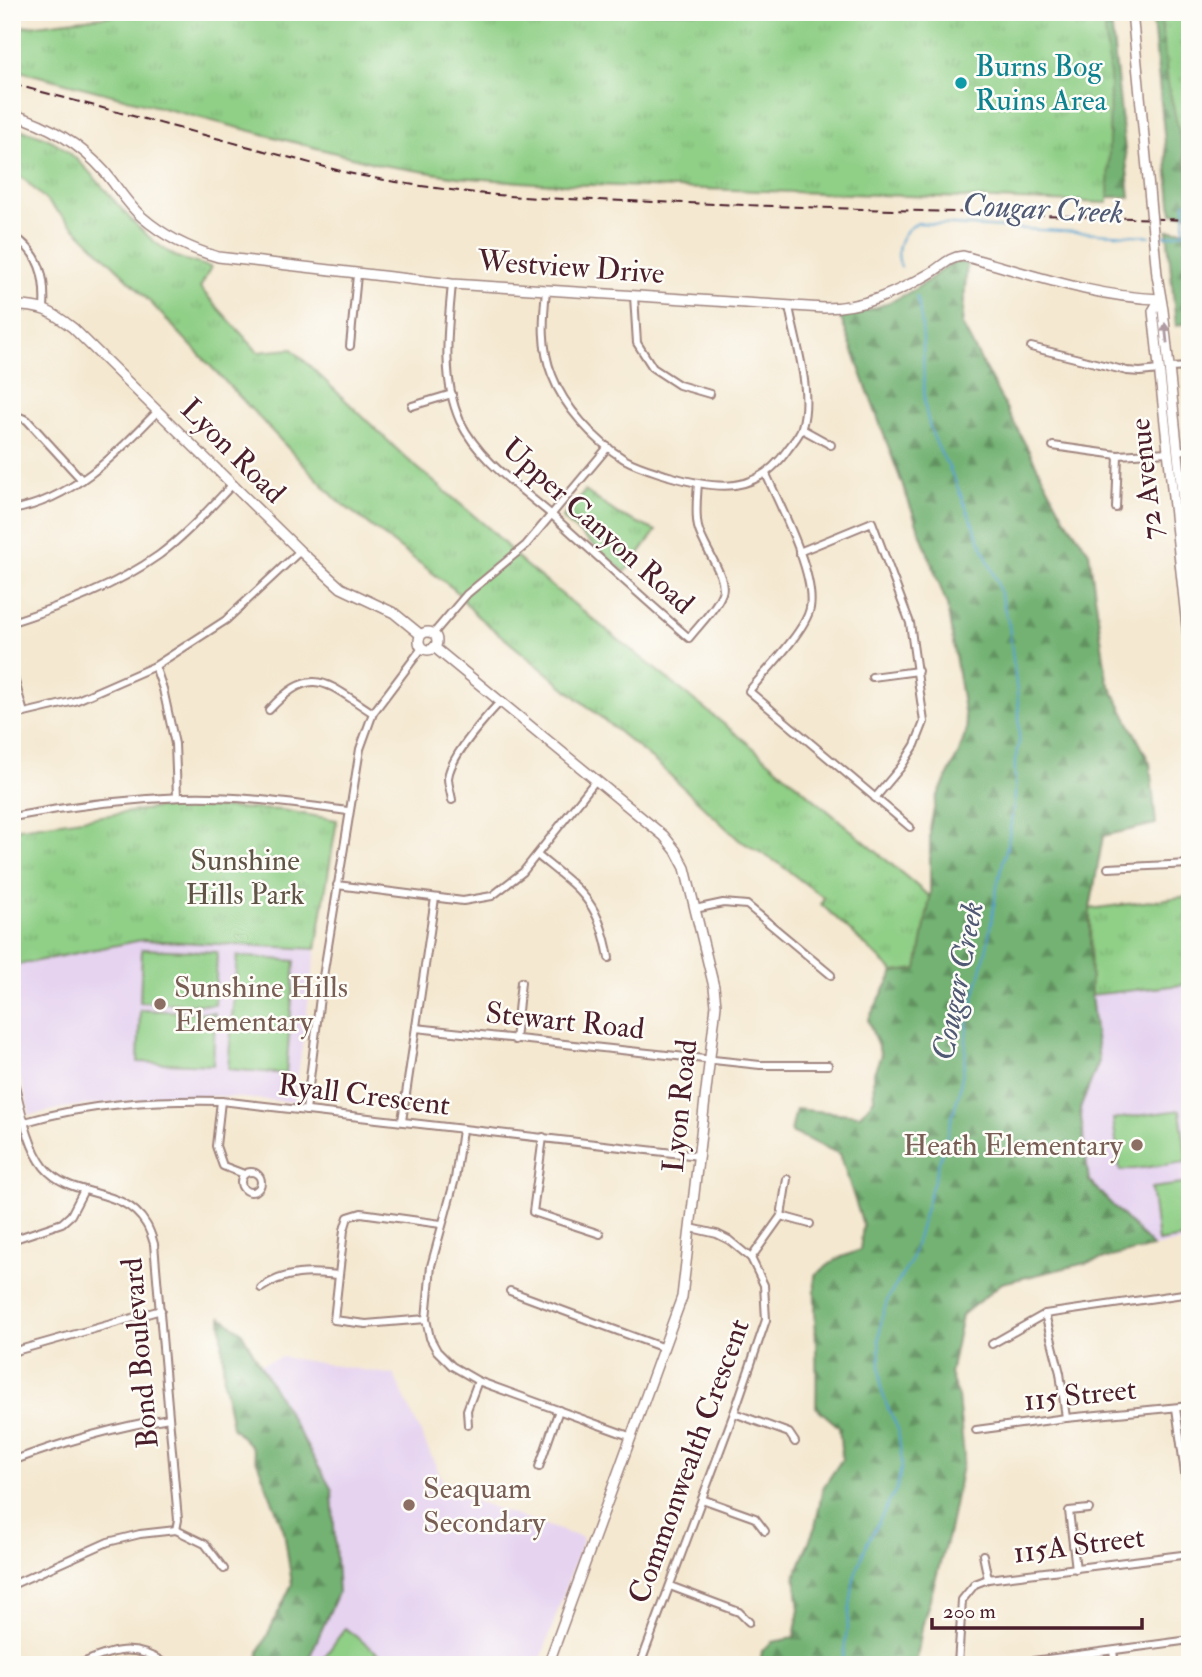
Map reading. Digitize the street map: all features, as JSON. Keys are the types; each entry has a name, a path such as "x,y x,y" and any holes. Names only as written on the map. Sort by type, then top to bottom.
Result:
{"street":[{"name":"72 Avenue","path":"1132,12 1157,275 1163,310 1168,452 1190,654"},
{"name":"Westview Drive","path":"12,114 42,124 83,150 141,216 189,248 218,257 452,284 840,308 874,301 931,273 949,259 963,256 1090,291 1126,298 1160,299"},
{"path":"12,235 22,241 39,260 45,286 44,309"},
{"path":"350,346 357,275"},
{"name":"Upper Canyon Road","path":"452,284 447,333 452,394 460,420 486,458 689,638 721,596 723,587 721,576 703,543 698,527 698,483"},
{"path":"546,290 543,336 552,376 562,396 577,415 608,447 625,459 698,483 725,487 737,486 765,474 780,461 802,429 807,400 789,306"},
{"path":"634,296 637,343 653,368 679,385 710,394"},
{"name":"Lyon Road","path":"12,306 44,309 73,328 341,588 394,612 421,635"},
{"path":"1031,347 1127,371 1190,367"},
{"name":"72 Avenue","path":"1164,369 1179,450 1190,569"},
{"path":"412,406 452,394"},
{"path":"12,510 26,508 58,494 105,465 158,411"},
{"path":"12,414 27,420 82,480"},
{"path":"802,429 831,446"},
{"path":"1053,446 1118,455 1168,452"},
{"path":"433,634 467,594 526,545 608,447"},
{"path":"1179,450 1190,449"},
{"path":"1116,508 1118,455"},
{"path":"765,474 799,552 810,588 810,608 801,628 749,691 911,827"},
{"path":"12,622 90,594 129,575 160,554 195,524 233,484"},
{"path":"799,552 872,523 910,623 923,725 901,768 875,798"},
{"path":"12,716 75,701 155,666 226,620 300,551"},
{"path":"426,632 433,634 437,640 434,647 428,650 422,648 419,643 421,635 426,632"},
{"name":"Lyon Road","path":"434,647 664,836 676,851 685,868 716,1005 682,1297 548,1665"},
{"path":"306,1111 348,811 360,749 373,713 422,648"},
{"path":"155,666 175,744 177,797"},
{"path":"12,671 24,713"},
{"path":"872,677 918,671"},
{"path":"268,710 286,691 300,683 314,681 328,685 373,713"},
{"path":"452,800 448,776 478,725 500,702"},
{"path":"337,885 463,901 492,896 523,872 596,780"},
{"path":"12,817 59,808 177,797 263,801 348,811"},
{"path":"537,855 582,891 592,904 605,934 609,958"},
{"path":"1108,868 1190,864"},
{"path":"402,1121 435,898"},
{"path":"695,909 723,904 747,905 831,975"},
{"path":"515,1040 520,982"},
{"name":"Stewart Road","path":"416,1028 760,1065 828,1065"},
{"name":"Bond Boulevard","path":"12,1074 36,1155 45,1168 60,1180 127,1204 146,1224 154,1244 178,1520 176,1530"},
{"path":"221,1101 216,1146 223,1166 244,1174"},
{"name":"Ryall Crescent","path":"25,1122 115,1103 221,1101 699,1156"},
{"path":"462,1130 455,1179 430,1266 426,1319 430,1338 437,1351 452,1366 478,1381 632,1437"},
{"path":"543,1137 533,1212 600,1234"},
{"path":"691,1228 717,1234 751,1258 781,1216 787,1179"},
{"path":"12,1240 62,1223 71,1215 85,1190"},
{"path":"426,1319 366,1324 334,1320 344,1230 348,1217 361,1213 441,1224"},
{"path":"781,1216 810,1224"},
{"name":"Commonwealth Crescent","path":"640,1665 766,1320 764,1285 751,1258"},
{"path":"261,1288 273,1280 307,1272 338,1275"},
{"path":"510,1291 664,1348"},
{"path":"992,1344 1045,1314 1190,1293"},
{"path":"12,1352 161,1310"},
{"path":"1045,1314 1060,1373 1066,1418"},
{"path":"468,1425 467,1410 478,1381"},
{"name":"115 Street","path":"976,1430 1190,1406"},
{"path":"1176,1408 1190,1508"},
{"path":"539,1467 559,1410"},
{"path":"734,1413 789,1433 794,1442"},
{"path":"12,1461 73,1440 169,1418"},
{"path":"702,1499 755,1518 765,1531"},
{"path":"1076,1569 1069,1511 1089,1509"},
{"path":"12,1585 108,1542 140,1534 176,1530 205,1544 224,1569"},
{"name":"115A Street","path":"958,1665 962,1600 975,1584 988,1579 1190,1554"},
{"path":"983,1555 988,1579"},
{"path":"670,1586 739,1612 749,1622"},
{"path":"1003,1665 1190,1640"},
{"path":"78,1665 117,1650 139,1651 156,1656 167,1665"},
{"path":"1114,1651 1115,1665"}],"shaded area":[{"name":"Sunshine Hills Elementary","path":"142,940 316,949 294,1102 217,1096 137,1100 69,1107 30,1115 12,1043 12,966"},
{"name":"Heath Elementary","path":"1190,984 1190,1241 1153,1247 1089,1181 1080,1109 1099,1061 1091,995"},
{"name":"Seaquam Secondary","path":"282,1357 394,1375 448,1492 583,1538 539,1665 306,1665 338,1593 277,1395 260,1364"}],"green space":[{"path":"142,12 1103,12 1110,77 1108,203 534,183 458,177 382,165 12,69 12,28"},
{"path":"1015,12 1110,12 1130,197 1067,197"},
{"path":"1152,12 1190,12 1190,214 1172,213"},
{"path":"1160,12 1190,12 1190,181 1168,83"},
{"path":"12,128 38,135 62,147 77,159 154,241 179,258 211,267 200,288 258,352 292,349 406,458 492,531 524,564 750,745 930,897 917,969 894,972 821,904 824,898 778,863 739,840 659,765 476,615 455,590 338,501 133,284 25,180 12,173"},
{"path":"1167,230 1190,230 1190,322 1176,326"},
{"path":"958,262 967,264 962,325 1064,517 1089,552 1107,680 1150,763 1156,824 1103,836 1090,909 1091,995 1099,1061 1080,1109 1089,1181 1153,1247 1002,1283 962,1315 950,1374 958,1397 964,1456 948,1535 922,1627 916,1665 760,1665 762,1651 772,1642 794,1638 799,1609 795,1576 815,1527 823,1488 842,1459 839,1427 816,1407 815,1275 837,1259 860,1250 863,1225 840,1154 791,1132 796,1109 860,1115 874,1099 873,1075 881,1055 868,1020 894,972 917,968 930,897 930,828 936,799 958,755 967,729 947,605 840,316 863,312 895,300 945,267"},
{"path":"585,491 618,514 656,531 625,572 562,518"},
{"name":"Sunshine Hills Park","path":"171,806 282,810 337,820 316,949 142,940 12,966 12,829"},
{"path":"1190,896 1190,984 1091,995 1090,909"},
{"path":"142,949 217,952 215,1005 140,1002"},
{"path":"237,956 295,961 286,1074 228,1069"},
{"path":"140,1010 215,1013 213,1065 138,1062"},
{"path":"1180,1110 1187,1162 1120,1171 1113,1119"},
{"path":"1190,1183 1190,1237 1158,1242 1151,1188"},
{"path":"221,1317 241,1331 332,1490 338,1593 306,1665 258,1665 259,1652 292,1584 284,1531 251,1446 232,1427 224,1383"},
{"path":"345,1628 393,1665 319,1665"}],"waterway":[{"name":"Cougar Creek","path":"1156,236 1184,232 1185,204 1190,201"},
{"name":"Cougar Creek","path":"901,267 898,254 900,242 907,231 918,223 1150,236"},
{"name":"Cougar Creek","path":"842,1665 854,1578 867,1543 897,1488 902,1464 898,1429 881,1388 879,1338 882,1317 888,1298 910,1263 959,1093 967,1025 987,947 998,881 1008,843 1019,742 1019,710 1009,625 997,582 929,425 924,397 922,325 916,296"}],"railway":[{"path":"12,84 348,173 466,192 537,198 1190,220"}],"place":[{"name":"Burns Bog Ruins Area","path":"961,83"},
{"name":"Sunshine Hills Elementary","path":"160,1004"},
{"name":"Heath Elementary","path":"1137,1145"},
{"name":"Seaquam Secondary","path":"409,1505"}]}
